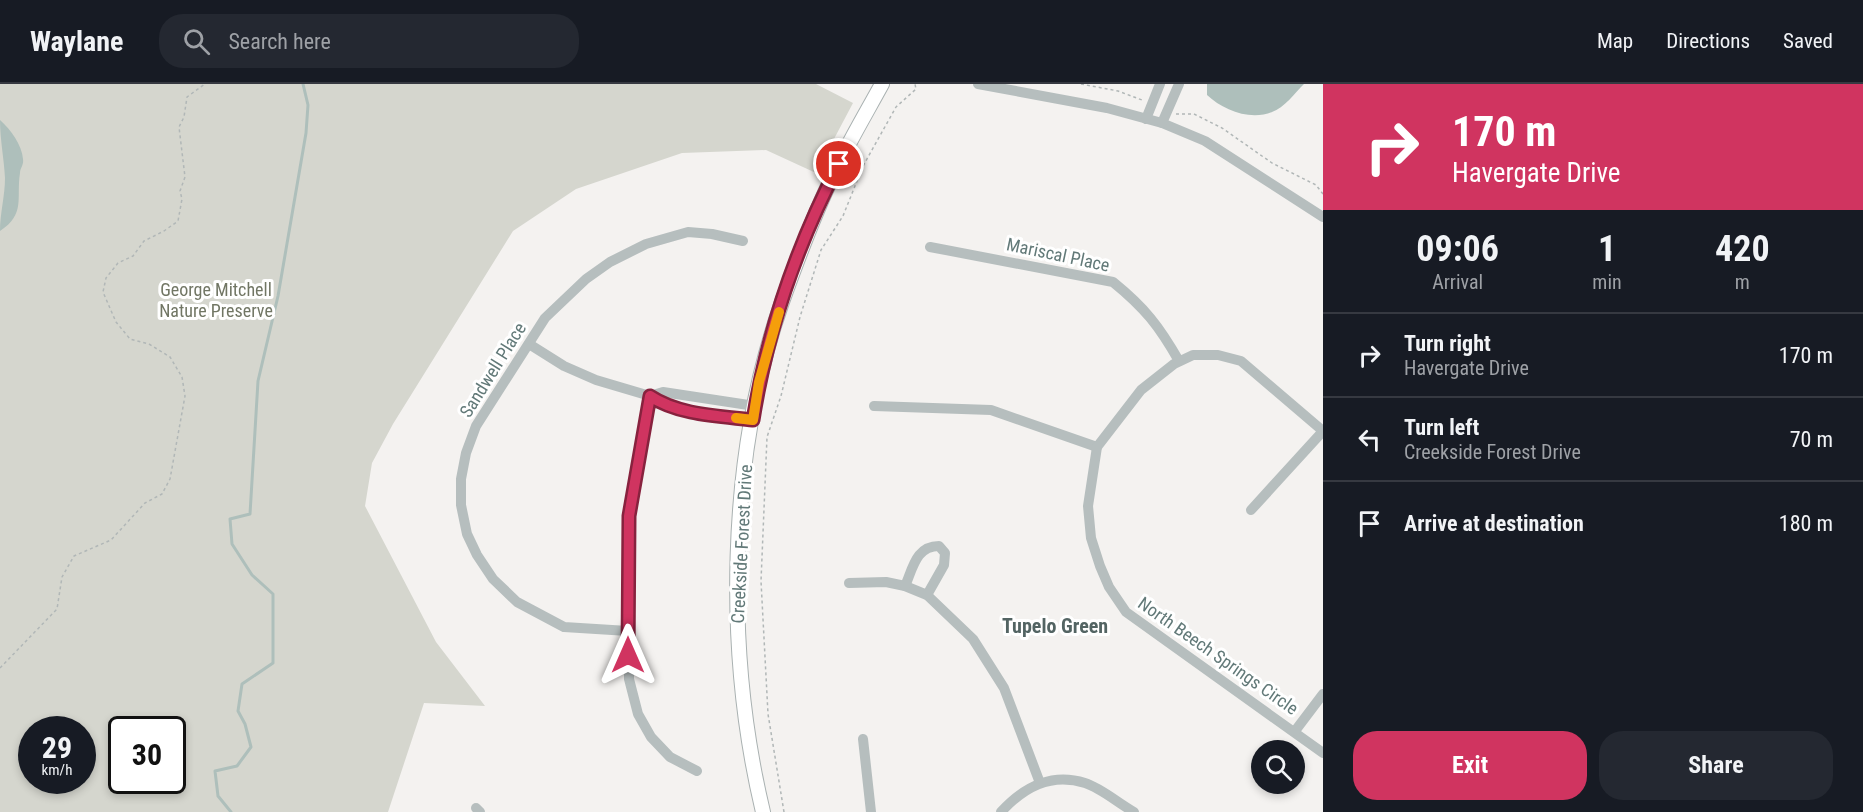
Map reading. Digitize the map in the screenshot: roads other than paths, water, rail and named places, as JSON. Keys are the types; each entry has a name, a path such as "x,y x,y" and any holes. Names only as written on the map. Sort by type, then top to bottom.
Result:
{"main road":[{"name":"Creekside Forest Drive","path":"763,812 745,714 737,638 738,548 746,464 755,406 759,382 781,304 806,239 829,184 882,84"}],"street":[{"path":"978,84 1107,108 1162,123 1205,141 1323,217"},
{"path":"1014,84 1052,98"},
{"path":"1146,119 1160,84"},
{"path":"1162,123 1179,84"},
{"name":"Sandwell Place","path":"628,631 564,627 517,602 493,579 477,555 467,534 461,496 461,479 466,453 476,426 545,318 564,297 610,262 646,244 688,232 743,240"},
{"name":"Mariscal Place","path":"930,247 1113,282 1136,301 1158,325 1179,361"},
{"path":"529,344 564,366 596,380 650,396 661,403 701,413 753,420"},
{"path":"1179,361 1193,355 1218,355 1241,361 1323,431 1251,510"},
{"name":"North Beech Springs Circle","path":"1179,361 1141,390 1097,447 1088,506 1090,538 1109,587 1126,612 1323,753"},
{"path":"650,396 663,392 755,406"},
{"path":"650,396 629,516 628,679 638,714 651,737 670,757 697,771"},
{"path":"874,406 991,410 1097,447"},
{"path":"905,586 920,553 929,546 939,546 945,553 944,565 927,595"},
{"path":"849,583 886,582 905,586 927,595 973,639 1004,688 1040,783"},
{"path":"1295,731 1323,694"},
{"path":"863,739 871,812"},
{"path":"1000,812 1016,796 1032,785 1057,779 1085,783 1134,812"}],"waterway":[{"path":"231,812 218,796 215,771 237,766 251,747 245,724 238,711 242,684 273,663 273,594 252,575 232,544 230,519 250,514 258,381 278,296 306,133 308,105 303,84"}],"district":[{"name":"Tupelo Green","path":"1055,626"}],"park label":[{"name":"George Mitchell Nature Preserve","path":"216,300"}]}
